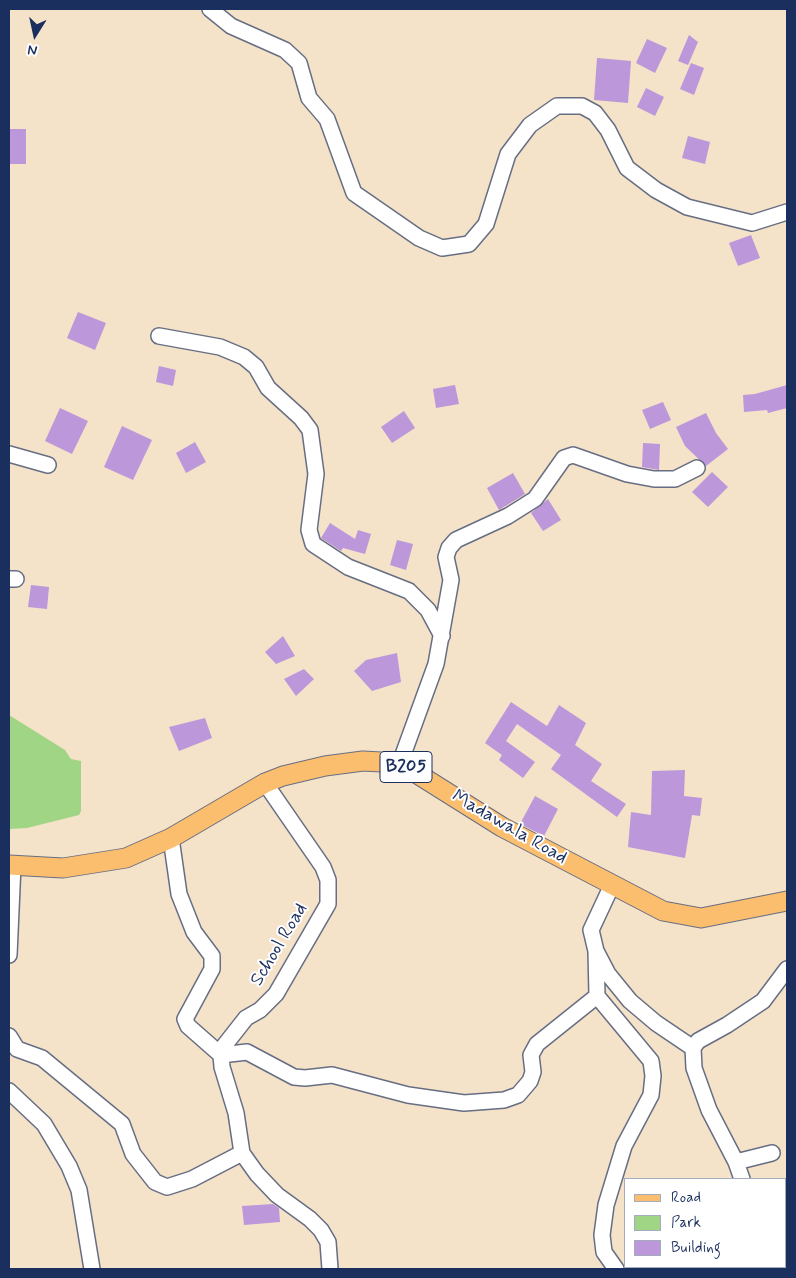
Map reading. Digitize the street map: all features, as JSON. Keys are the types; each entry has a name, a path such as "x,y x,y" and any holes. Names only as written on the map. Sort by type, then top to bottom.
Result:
{"main road":[{"name":"Madawala Road","path":"11,865 55,868 126,858 171,838 265,783 283,776 325,766 363,761 400,763 502,827 663,911 701,918 787,901"}],"street":[{"path":"210,9 231,26 285,50 299,63 309,98 327,119 354,193 419,238 442,248 469,244 486,224 508,154 530,125 557,106 582,106 595,113 608,130 627,168 656,190 687,207 752,223 787,212"},
{"path":"159,336 220,347 244,358 256,367 268,388 301,418 310,430 316,474 309,530 313,544 348,567 409,592 428,610 442,636"},
{"path":"9,454 48,465"},
{"path":"400,763 436,664 451,580 446,557 449,548 456,540 508,516 535,499 564,458 573,455 627,474 654,479 676,479 697,468"},
{"name":"School Road","path":"221,1055 224,1046 236,1029 246,1018 276,994 328,904 328,880 323,867 265,783"},
{"path":"171,838 178,894 194,932 212,956 212,969 185,1019 188,1026 221,1055 225,1080 236,1113 242,1153 257,1174 321,1230 328,1242 330,1269"},
{"path":"9,955 11,865"},
{"path":"612,885 592,930 596,951 597,996 651,1061 654,1076 651,1094 624,1146 606,1205 602,1235 604,1252 616,1269"},
{"path":"596,951 608,974 630,1001 656,1023 692,1048"},
{"path":"742,1178 736,1162 709,1110 694,1068 692,1048 698,1040 728,1025 763,1001 785,976"},
{"path":"221,1055 247,1052 294,1077 305,1078 332,1074 384,1090 457,1102 504,1100 518,1095 530,1081 534,1072 531,1055 537,1044 597,996"},
{"path":"9,1037 17,1049 42,1058 122,1124 133,1154 155,1182 167,1187 192,1179 242,1153"},
{"path":"9,1091 44,1124 69,1166 79,1190 92,1269"},
{"path":"736,1162 772,1154"}],"green space":[{"path":"9,715 65,750 71,759 81,761 81,811 79,815 27,828 9,829"}],"building":[{"path":"689,35 698,42 688,65 678,61"},
{"path":"647,39 667,48 655,73 636,63"},
{"path":"597,58 631,61 628,103 594,100"},
{"path":"691,63 704,68 694,95 680,89"},
{"path":"646,88 664,97 655,116 637,107"},
{"path":"9,129 26,129 26,164 9,164"},
{"path":"688,136 710,142 705,164 682,158"},
{"path":"751,235 760,258 738,266 729,243"},
{"path":"78,312 106,323 95,350 67,338"},
{"path":"159,366 176,370 173,386 156,382"},
{"path":"455,385 459,404 436,408 433,389"},
{"path":"787,385 787,408 768,413 767,410 744,412 743,395 755,394"},
{"path":"663,402 671,420 650,429 642,410"},
{"path":"60,408 88,421 72,454 45,441"},
{"path":"404,411 415,428 392,443 381,427"},
{"path":"706,413 716,433 728,449 706,466 685,446 676,427"},
{"path":"122,426 152,440 133,480 104,467"},
{"path":"195,442 206,462 186,473 176,453"},
{"path":"643,443 660,444 659,470 642,467"},
{"path":"712,472 728,487 708,507 692,492"},
{"path":"513,473 525,494 499,510 487,488"},
{"path":"548,499 561,520 543,531 531,513"},
{"path":"330,523 355,539 358,530 371,534 365,554 343,548 341,551 321,538"},
{"path":"397,540 413,544 406,570 390,565"},
{"path":"31,585 49,587 47,609 28,607"},
{"path":"283,636 295,656 276,664 265,652"},
{"path":"397,653 401,682 372,691 354,671 366,660"},
{"path":"304,669 314,679 296,696 284,679"},
{"path":"511,702 547,726 559,705 586,723 575,745 602,764 591,781 626,804 617,817 551,769 561,755 517,724 506,741 535,762 523,778 499,760 502,755 485,743"},
{"path":"205,718 212,738 179,751 169,727"},
{"path":"685,770 684,796 702,798 700,816 692,815 685,858 628,847 631,812 651,815 652,771"},
{"path":"535,796 558,809 544,836 520,824"},
{"path":"273,1204 279,1208 280,1222 244,1225 242,1206"}]}
